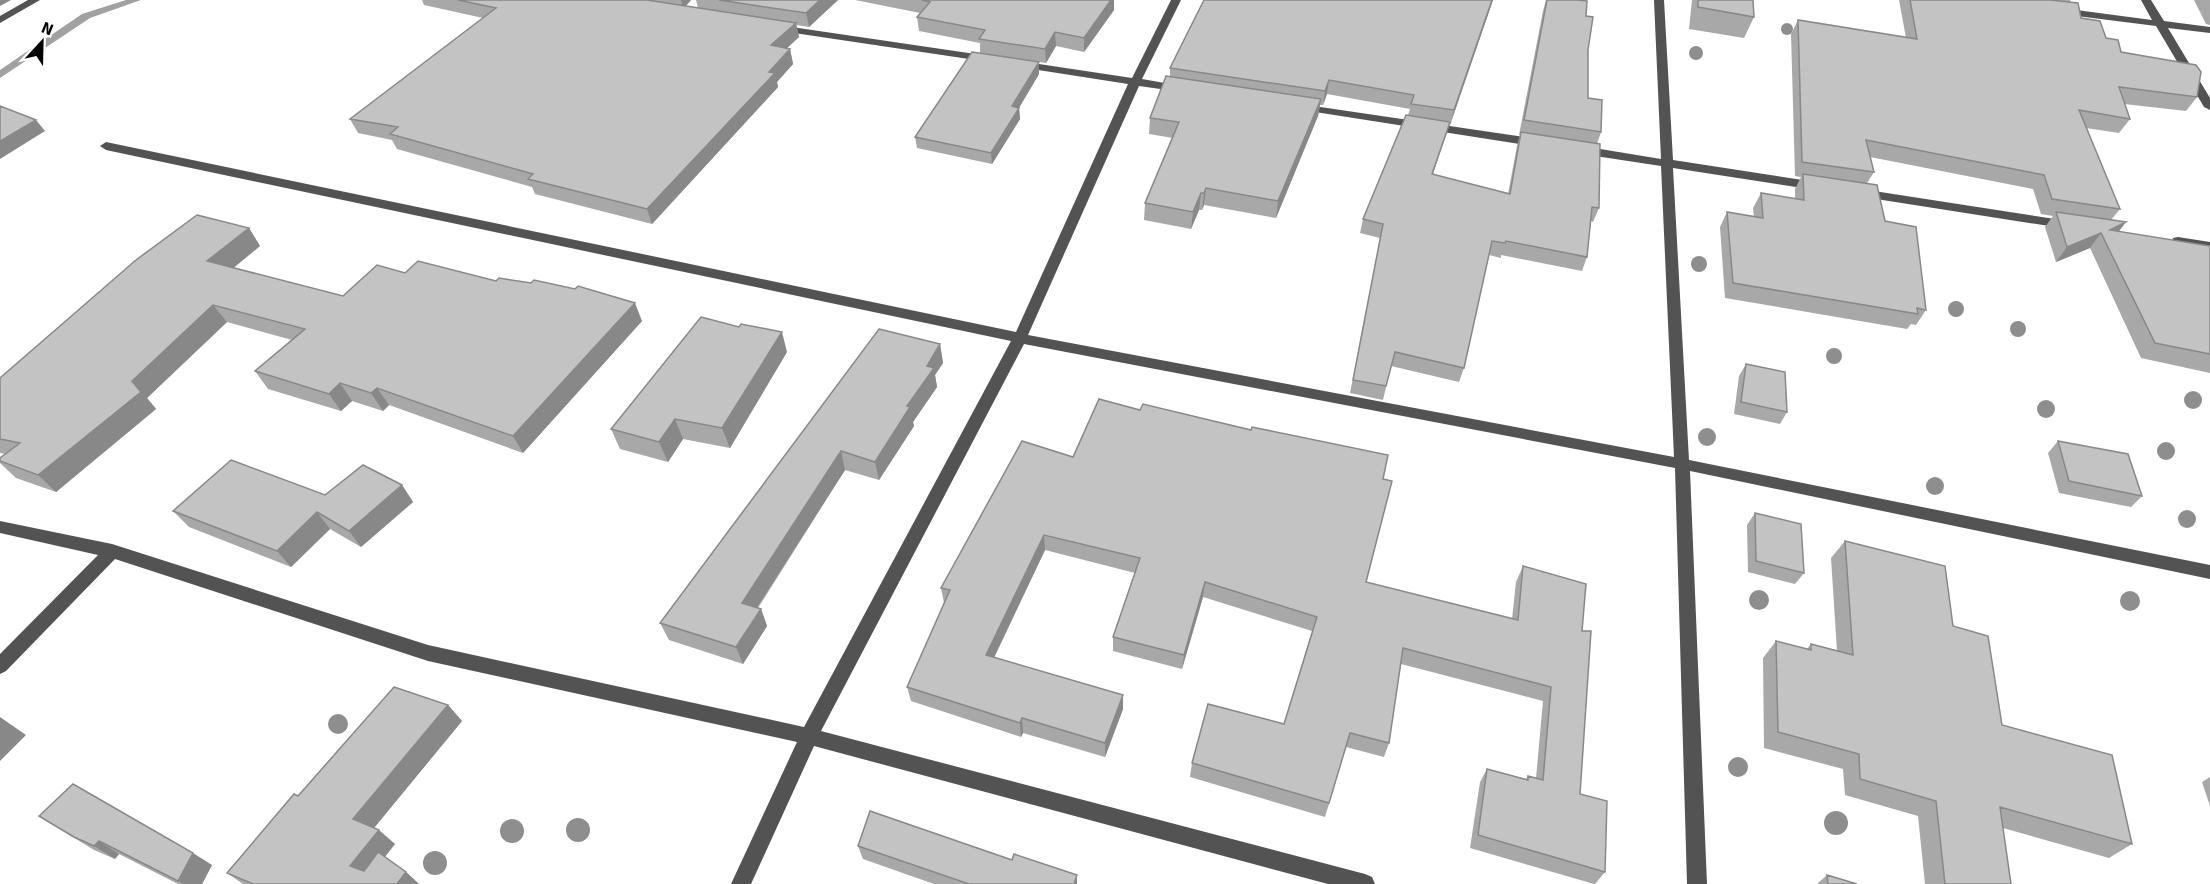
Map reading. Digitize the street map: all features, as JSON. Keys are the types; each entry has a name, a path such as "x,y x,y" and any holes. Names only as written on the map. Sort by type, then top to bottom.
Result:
{"street":[{"path":"0,20 35,0"},
{"path":"741,884 809,736 1020,338 1135,81 1176,0"},
{"path":"1659,0 1682,464 1697,884"},
{"path":"2146,0 2210,107"},
{"path":"2047,10 2210,30"},
{"path":"769,26 1194,91"},
{"path":"1288,105 1549,145"},
{"path":"106,146 1020,338 1682,464 2210,572"},
{"path":"1572,148 2080,226"},
{"path":"2163,239 2210,246"},
{"path":"0,527 112,551 428,653 809,736 1365,884"},
{"path":"0,666 112,551"}],"building":[{"path":"458,0 647,0 796,23 771,45 790,49 769,72 775,73 647,209 528,179 533,174 390,134 398,127 350,119 496,8"},
{"path":"719,0 820,0 806,13"},
{"path":"922,0 1111,0 1084,38 1055,32 1045,49 979,39 985,30 917,17 930,2"},
{"path":"1204,0 1492,0 1454,110 1411,104 1414,95 1329,80 1325,91 1170,68"},
{"path":"1547,0 1587,1 1586,16 1593,17 1588,50 1588,98 1602,100 1601,132 1524,120"},
{"path":"1698,0 1753,0 1754,17 1698,7"},
{"path":"1910,0 2050,0 2078,3 2081,18 2100,21 2106,38 2118,40 2121,52 2196,65 2201,72 2197,97 2119,87 2130,119 2079,110 2120,209 2052,199 2044,175 1866,140 1874,172 1802,162 1798,20 1917,39"},
{"path":"972,52 1039,62 1012,106 1019,108 991,153 915,137"},
{"path":"1166,76 1321,99 1278,201 1206,188 1204,193 1201,193 1193,212 1145,203 1179,122 1150,118"},
{"path":"0,106 36,120 0,141"},
{"path":"1406,115 1450,122 1432,174 1510,194 1521,132 1600,144 1599,208 1592,207 1587,257 1506,241 1505,243 1492,241 1464,368 1395,352 1386,386 1353,380 1383,224 1363,219"},
{"path":"1803,174 1877,185 1885,221 1916,227 1926,310 1917,308 1918,314 1733,283 1727,212 1763,218 1761,193 1804,200"},
{"path":"2056,212 2126,222 2110,230 2210,246 2210,354 2155,343 2101,233 2067,247"},
{"path":"197,215 249,228 207,261 343,296 377,265 405,273 418,261 496,281 499,278 531,283 534,280 575,289 578,286 635,303 513,436 377,388 371,393 340,383 329,394 255,371 305,329 213,305 132,381 141,392 38,475 0,461 0,458 20,443 0,439 0,378 136,260"},
{"path":"701,317 739,327 741,324 782,332 722,428 675,419 659,442 611,429"},
{"path":"879,329 940,344 927,366 934,368 907,406 910,407 875,462 841,451 742,603 761,609 736,647 660,623"},
{"path":"1746,364 1785,372 1787,412 1741,402"},
{"path":"1099,399 1140,410 1143,404 1251,430 1252,427 1388,455 1383,479 1392,481 1366,582 1518,620 1523,566 1586,584 1582,631 1591,631 1580,794 1607,801 1605,872 1478,835 1487,769 1528,780 1528,776 1543,780 1551,687 1403,648 1389,743 1350,733 1329,803 1192,763 1208,704 1284,724 1317,617 1205,582 1184,655 1113,637 1140,558 1044,535 986,655 1123,695 1105,743 1022,718 1020,723 907,687 950,590 941,588 1022,441 1073,457"},
{"path":"2058,441 2128,454 2142,496 2069,481"},
{"path":"231,460 325,495 363,465 402,485 349,531 317,512 277,551 173,511"},
{"path":"1755,513 1801,524 1804,573 1756,561"},
{"path":"1845,541 1945,566 1953,626 1988,636 2002,725 2112,755 2132,844 2000,807 2011,884 1945,884 1936,801 1860,779 1859,754 1778,732 1776,641 1811,650 1811,644 1853,655"},
{"path":"394,687 448,705 353,819 379,830 350,866 364,871 378,852 406,872 397,884 253,884 227,873 294,794 298,796"},
{"path":"73,784 193,853 178,881 99,841 94,846 74,837 39,816"},
{"path":"870,811 1012,860 1014,854 1077,875 1074,884 969,884 858,846"},
{"path":"1827,875 1857,884 1828,884"}],"waterway":[{"path":"0,75 86,16 136,0"}]}
